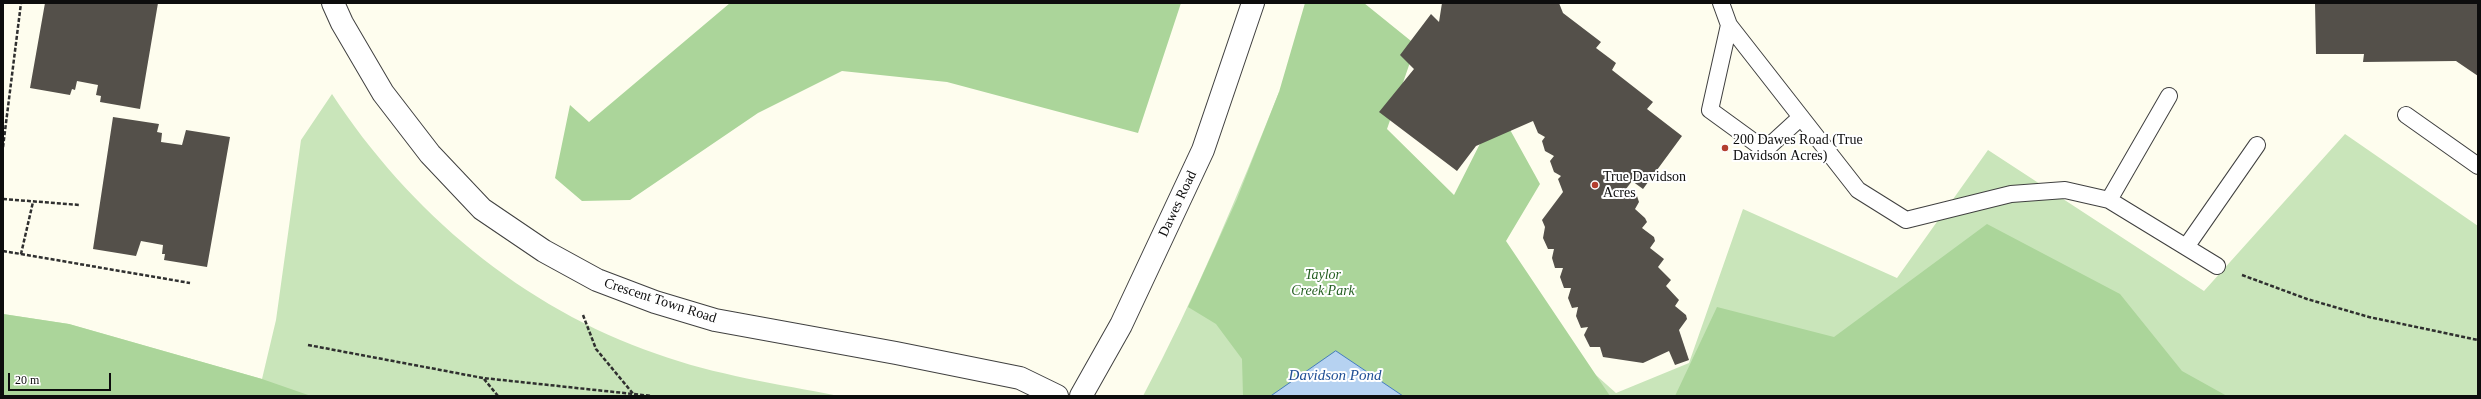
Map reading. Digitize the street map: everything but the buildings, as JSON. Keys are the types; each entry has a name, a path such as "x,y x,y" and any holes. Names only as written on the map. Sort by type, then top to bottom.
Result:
{"street":[{"name":"Crescent Town Road","path":"333,3 342,23 383,93 430,154 482,209 557,258 597,280 655,302 715,320 896,352 1020,378 1057,396"},
{"name":"Dawes Road","path":"1081,396 1121,325 1203,150 1253,3"}],"lane":[{"path":"1721,3 1729,25 1858,190 1906,220 2011,194 2064,190 2109,200 2217,266"},
{"path":"1729,25 1710,110 1765,150 1801,117"},
{"path":"2109,200 2169,96"},
{"path":"2406,115 2478,166"},
{"path":"2186,247 2257,145"}],"path":[{"path":"3,147 21,3"},
{"path":"3,199 80,205"},
{"path":"21,254 33,202"},
{"path":"3,251 190,283"},
{"path":"2217,266 2306,299 2369,317 2478,340"},
{"path":"583,315 596,349 635,395"},
{"path":"308,345 483,378 652,396"},
{"path":"483,378 498,396"}],"green space":[{"path":"730,3 1181,3 1138,133 947,82 842,71 758,113 630,200 582,201 555,178 570,105 589,122"},
{"path":"1305,3 1364,3 1416,45 1387,129 1454,195 1498,108 1540,184 1506,241 1610,396 1403,396 1336,351 1271,396 1243,396 1242,359 1216,324 1188,307 1237,199 1279,92"},
{"name":"Taylor Creek Park","path":"1279,92 1616,393 1689,363 1743,209 1897,278 1988,150 2204,291 2345,134 2478,226 2478,396 1143,396 1180,322 1215,246"},
{"path":"332,94 363,137 396,178 433,216 473,251 516,283 561,311 608,334 657,354 701,368 839,396 3,396 3,314 69,324 262,379 276,320 301,140"},
{"path":"1987,224 2120,294 2182,371 2227,396 1675,396 1717,307 1834,337"},
{"path":"3,314 69,324 262,379 311,396 3,396"}],"water":[{"name":"Davidson Pond","path":"1336,351 1403,396 1271,396"}],"place":[{"name":"200 Dawes Road (True Davidson Acres)","path":"1725,148"},
{"name":"True Davidson Acres","path":"1595,185"}]}
